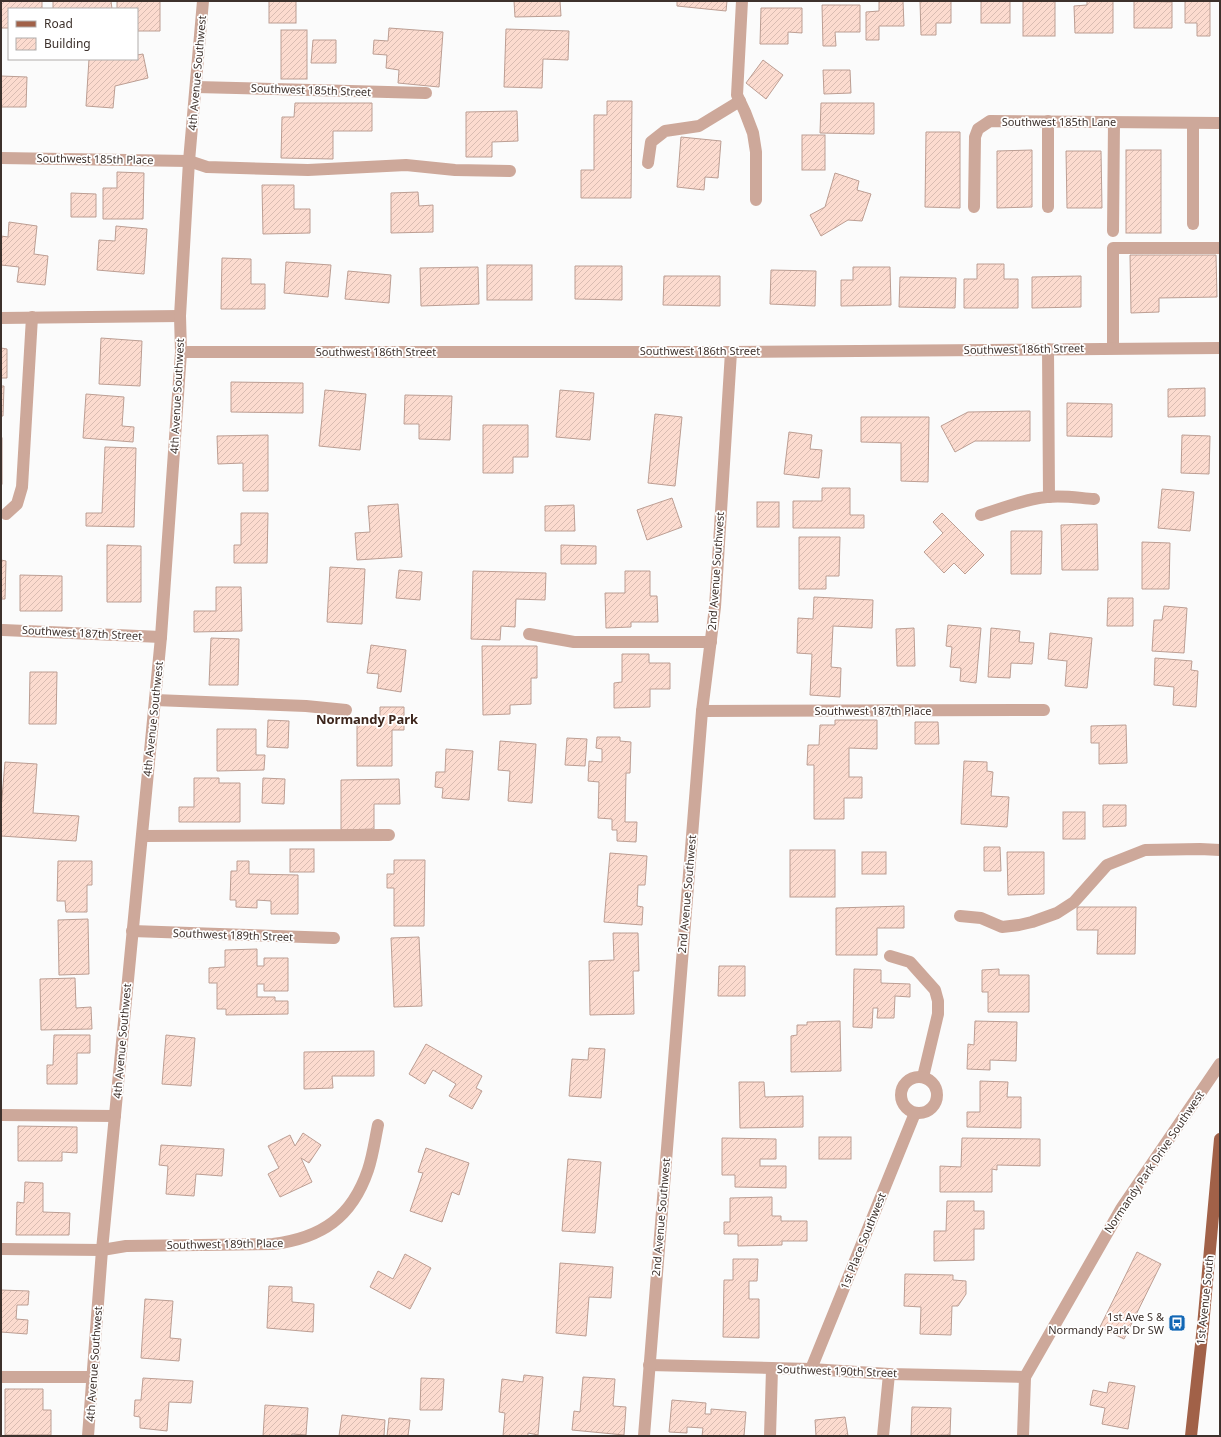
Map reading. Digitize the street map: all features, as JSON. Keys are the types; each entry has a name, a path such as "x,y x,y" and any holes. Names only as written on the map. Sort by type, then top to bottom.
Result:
{"main road":[{"name":"1st Avenue South","path":"1190,1436 1220,1139"}],"street":[{"name":"4th Avenue Southwest","path":"88,1436 102,1250 161,637 181,352 180,316 189,161 203,1"},
{"path":"742,1 737,95 754,133 756,152 756,200"},
{"name":"Southwest 185th Street","path":"196,87 426,93"},
{"path":"648,163 651,142 665,131 699,126 740,101"},
{"name":"Southwest 185th Lane","path":"974,207 975,137 978,129 990,121 1220,123"},
{"path":"1048,121 1048,207"},
{"path":"1113,231 1114,122"},
{"path":"1193,123 1193,224"},
{"name":"Southwest 185th Place","path":"1,158 189,161 207,167 308,170 406,165 455,170 510,171"},
{"path":"1113,348 1113,248 1220,248"},
{"path":"1,318 180,316"},
{"path":"6,514 17,504 22,487 32,317"},
{"path":"1048,348 1049,497"},
{"name":"Southwest 186th Street","path":"181,352 731,352 1048,348 1220,348"},
{"name":"2nd Avenue Southwest","path":"644,1436 648,1365 702,711 715,607 731,352"},
{"path":"981,515 1018,503 1049,497 1094,499"},
{"name":"Southwest 187th Street","path":"2,630 161,637"},
{"path":"529,634 574,642 711,642"},
{"path":"155,700 306,706 346,710"},
{"name":"Southwest 187th Place","path":"702,711 1044,710"},
{"path":"142,836 389,835"},
{"path":"960,916 981,918 1002,926 1019,925 1032,922 1057,912 1074,902 1107,865 1145,850 1220,850"},
{"name":"Southwest 189th Street","path":"132,931 334,938"},
{"path":"890,956 910,962 935,990 938,1001 938,1014 923,1078"},
{"name":"Normandy Park Drive Southwest","path":"1023,1436 1025,1377 1121,1209 1220,1064"},
{"path":"912,1078 923,1078 934,1084 938,1096 932,1108 927,1112 915,1113 910,1111 902,1102 901,1091 907,1081 912,1078"},
{"name":"1st Place Southwest","path":"811,1369 915,1113"},
{"path":"1,1115 115,1116"},
{"name":"Southwest 189th Place","path":"1,1249 102,1250 126,1246 273,1244 290,1242 311,1236 330,1226 348,1208 360,1190 368,1169 378,1125"},
{"name":"Southwest 190th Street","path":"648,1365 811,1369 889,1374 1025,1377"},
{"path":"770,1436 772,1369"},
{"path":"882,1436 889,1374"},
{"path":"1,1377 93,1377"}],"building":[{"path":"1,1 42,1 42,8 8,8 8,28 1,28"},
{"path":"53,1 111,1 112,8 53,8"},
{"path":"117,1 160,1 160,31 138,31 138,8 117,8"},
{"path":"269,1 296,1 296,23 269,23"},
{"path":"514,1 560,1 561,16 515,17"},
{"path":"677,1 727,1 726,11 677,6"},
{"path":"879,1 903,1 904,26 879,26 879,40 866,40 866,12 879,11"},
{"path":"920,1 951,1 951,23 936,23 936,35 921,35"},
{"path":"981,1 1010,1 1010,23 981,23"},
{"path":"1023,1 1055,1 1055,36 1023,36"},
{"path":"1087,1 1113,1 1113,33 1075,33 1074,6 1087,5"},
{"path":"1134,1 1172,2 1172,28 1134,28"},
{"path":"1185,1 1210,1 1210,36 1197,36 1197,23 1185,23"},
{"path":"822,5 860,5 860,32 835,32 836,46 823,46"},
{"path":"761,8 802,8 802,33 788,32 788,44 760,44"},
{"path":"389,28 443,32 439,87 398,83 399,70 386,68 387,55 373,54 374,40 388,41"},
{"path":"506,29 569,31 568,60 543,59 542,88 504,87"},
{"path":"281,30 307,30 307,79 281,79"},
{"path":"313,40 336,40 336,63 311,63"},
{"path":"143,54 148,78 115,86 113,108 86,106 89,60 138,60 138,55"},
{"path":"763,60 783,75 766,99 746,83"},
{"path":"823,70 850,70 851,93 824,94"},
{"path":"1,76 27,77 26,107 1,107"},
{"path":"607,101 632,101 631,198 581,198 581,170 594,170 594,115 607,115"},
{"path":"295,103 372,103 372,131 333,131 333,159 281,158 282,117 294,117"},
{"path":"821,103 874,103 874,134 820,133"},
{"path":"517,111 518,141 492,142 492,157 466,157 466,112"},
{"path":"926,132 960,132 960,208 925,207"},
{"path":"802,135 825,135 825,170 802,170"},
{"path":"681,137 721,141 718,178 705,177 704,190 677,187"},
{"path":"1032,150 1032,207 997,208 997,151"},
{"path":"1126,150 1161,150 1161,233 1126,233"},
{"path":"1066,151 1101,151 1102,208 1067,208"},
{"path":"117,172 144,173 143,219 103,219 103,188 117,188"},
{"path":"835,173 859,181 857,190 871,194 862,221 848,220 821,236 810,215 825,207"},
{"path":"262,185 294,185 294,209 310,209 310,233 263,234"},
{"path":"418,192 419,206 433,205 433,232 391,233 391,193"},
{"path":"71,193 96,194 96,217 71,217"},
{"path":"9,222 37,226 34,254 48,256 45,285 17,282 19,267 1,265 1,236 8,237"},
{"path":"116,226 147,229 144,274 97,270 99,240 115,241"},
{"path":"1130,255 1216,255 1217,297 1159,298 1159,312 1131,313"},
{"path":"222,258 251,259 251,284 265,284 265,309 221,309"},
{"path":"286,262 331,265 328,297 284,293"},
{"path":"977,264 1004,264 1004,279 1018,279 1018,308 964,308 964,279 977,279"},
{"path":"487,265 532,265 532,300 487,300"},
{"path":"575,266 622,266 622,300 575,299"},
{"path":"478,267 479,304 421,306 420,268"},
{"path":"853,267 890,267 891,305 841,306 841,280 853,280"},
{"path":"771,270 816,271 815,306 770,304"},
{"path":"348,271 391,275 389,303 345,299"},
{"path":"664,276 720,276 720,306 663,305"},
{"path":"1081,276 1081,307 1032,308 1032,277"},
{"path":"900,277 956,278 955,308 899,307"},
{"path":"101,338 142,341 140,386 99,384"},
{"path":"1,348 7,349 7,378 1,378"},
{"path":"231,382 303,383 303,413 231,412"},
{"path":"1,386 4,386 3,416 1,416"},
{"path":"1205,388 1205,416 1168,417 1168,389"},
{"path":"325,390 366,394 360,450 319,446"},
{"path":"560,390 594,393 590,440 556,437"},
{"path":"86,394 124,397 122,426 134,427 133,442 83,438"},
{"path":"405,395 452,396 450,440 419,439 419,424 404,424"},
{"path":"1067,403 1112,404 1112,437 1067,436"},
{"path":"1030,411 1030,441 975,441 955,452 941,426 968,412"},
{"path":"655,414 682,417 675,486 648,483"},
{"path":"861,417 929,417 928,482 901,481 901,443 861,442"},
{"path":"483,425 528,425 528,457 513,457 513,473 483,473"},
{"path":"789,432 812,435 810,449 822,450 819,478 784,474"},
{"path":"268,435 268,491 243,491 243,463 218,464 217,436"},
{"path":"1182,435 1210,436 1209,474 1181,473"},
{"path":"2,438 2,484 1,484"},
{"path":"105,447 136,448 134,527 86,526 86,513 102,513"},
{"path":"822,488 850,488 850,515 864,515 864,528 793,528 793,501 822,501"},
{"path":"1162,489 1194,492 1190,531 1158,528"},
{"path":"672,498 682,527 647,540 637,510"},
{"path":"757,502 779,502 779,527 757,527"},
{"path":"398,504 402,557 357,560 355,533 370,532 368,506"},
{"path":"574,505 575,531 545,531 545,506"},
{"path":"241,513 268,513 267,563 234,563 234,545 241,545"},
{"path":"942,513 984,555 965,574 954,563 944,573 924,552 943,533 933,522"},
{"path":"1097,524 1098,570 1062,570 1061,525"},
{"path":"1011,531 1042,531 1041,574 1011,574"},
{"path":"799,537 840,537 839,576 826,576 826,589 799,589"},
{"path":"1142,542 1170,543 1169,589 1142,589"},
{"path":"107,545 141,546 141,602 107,602"},
{"path":"561,545 596,546 596,564 561,564"},
{"path":"1,560 6,561 5,599 1,599"},
{"path":"330,567 365,569 362,624 327,622"},
{"path":"399,570 422,572 420,600 396,598"},
{"path":"473,571 546,573 545,600 516,599 515,627 501,626 500,640 471,639"},
{"path":"625,571 650,571 650,596 657,596 658,622 631,622 631,627 606,628 605,593 625,593"},
{"path":"20,575 62,576 62,611 20,611"},
{"path":"216,587 241,587 242,631 194,632 194,611 216,611"},
{"path":"814,597 873,600 872,628 833,626 831,667 841,668 840,697 810,695 812,654 797,653 798,618 813,619"},
{"path":"1108,598 1133,598 1133,626 1107,626"},
{"path":"1164,606 1187,608 1184,653 1152,651 1154,620 1162,620"},
{"path":"948,625 981,628 976,683 960,681 961,668 950,667 952,647 946,646"},
{"path":"914,628 915,666 897,666 896,629"},
{"path":"991,628 1020,631 1019,642 1034,643 1032,664 1011,663 1010,678 988,677"},
{"path":"1050,633 1092,638 1087,688 1065,686 1067,661 1048,659"},
{"path":"211,638 239,639 238,685 209,685"},
{"path":"371,645 406,650 401,692 377,688 379,674 367,673"},
{"path":"482,646 537,646 537,678 531,678 531,704 510,705 510,714 483,715"},
{"path":"622,654 649,654 649,663 670,663 670,689 650,689 650,707 614,708 614,683 622,682"},
{"path":"1155,658 1192,661 1191,670 1198,671 1196,707 1173,705 1174,687 1154,685"},
{"path":"30,672 57,672 56,724 29,724"},
{"path":"380,707 404,707 404,730 392,730 392,766 357,766 357,723 374,722 380,718"},
{"path":"268,720 289,721 288,748 267,747"},
{"path":"835,720 877,720 877,749 849,748 849,777 862,777 862,798 844,798 844,819 814,819 814,765 807,765 808,745 819,745 820,725 835,725"},
{"path":"915,722 938,722 939,744 915,744"},
{"path":"1126,725 1127,763 1099,764 1099,743 1091,743 1091,726"},
{"path":"217,729 256,729 256,755 265,755 264,770 217,771"},
{"path":"597,737 620,737 620,741 631,742 630,773 626,773 625,822 637,822 636,842 617,841 617,830 612,830 612,819 598,818 599,782 588,781 589,761 602,762 602,749 596,748"},
{"path":"567,738 587,739 585,766 565,765"},
{"path":"500,741 536,744 532,803 508,801 510,771 498,770"},
{"path":"446,749 473,751 469,800 442,798 443,788 435,787 436,772 445,772"},
{"path":"964,761 987,762 987,771 993,772 991,796 1009,797 1007,827 961,824"},
{"path":"5,762 37,764 33,813 79,816 76,841 1,836 1,810"},
{"path":"194,778 219,778 219,783 240,783 240,822 179,822 179,807 194,807"},
{"path":"263,778 285,779 284,804 262,803"},
{"path":"399,779 400,804 374,804 374,829 341,830 341,780"},
{"path":"1103,805 1126,805 1126,826 1103,827"},
{"path":"1063,812 1085,812 1085,839 1063,839"},
{"path":"984,847 1000,847 1001,871 984,871"},
{"path":"290,849 314,849 314,872 290,872"},
{"path":"790,850 835,850 835,897 790,897"},
{"path":"862,852 886,852 886,874 862,874"},
{"path":"1007,852 1044,852 1044,894 1008,895"},
{"path":"610,853 647,856 645,885 638,885 637,906 643,907 642,925 604,922"},
{"path":"394,860 425,860 424,926 394,926 394,888 387,888 387,874 394,874"},
{"path":"58,861 92,861 92,885 87,885 87,912 66,912 65,901 57,901"},
{"path":"237,861 249,861 249,874 298,875 298,914 271,914 271,901 257,900 257,908 236,907 236,900 230,900 231,871 237,871"},
{"path":"904,906 904,928 877,928 877,955 836,955 836,908"},
{"path":"1077,907 1136,907 1135,954 1097,954 1098,930 1077,930"},
{"path":"88,919 89,974 59,975 58,920"},
{"path":"613,933 638,933 639,971 633,971 634,1014 590,1015 589,961 614,960"},
{"path":"419,937 422,1006 394,1007 391,938"},
{"path":"257,949 257,966 264,966 264,958 288,958 288,991 264,991 264,984 257,984 257,997 275,997 275,1001 288,1001 288,1014 226,1015 226,1009 217,1009 217,983 209,983 209,968 225,967 225,950"},
{"path":"719,966 745,966 745,996 718,996"},
{"path":"854,969 881,970 881,983 910,984 910,997 895,996 894,1018 877,1018 878,1008 873,1008 872,1028 853,1027"},
{"path":"999,969 999,975 1029,975 1029,1012 988,1012 988,992 982,992 982,970"},
{"path":"75,978 76,1008 91,1007 92,1029 41,1030 40,979"},
{"path":"840,1021 841,1071 791,1072 791,1036 797,1035 797,1025 807,1025 807,1022"},
{"path":"975,1021 1017,1022 1016,1061 990,1060 990,1070 967,1069 968,1044 974,1045"},
{"path":"54,1035 90,1035 90,1053 77,1053 77,1084 47,1084 47,1065 53,1065"},
{"path":"166,1035 195,1038 191,1086 162,1084"},
{"path":"426,1044 482,1076 476,1088 482,1091 472,1109 449,1096 456,1084 433,1070 425,1084 409,1074"},
{"path":"589,1048 605,1049 601,1098 569,1096 572,1059 588,1060"},
{"path":"374,1051 374,1076 332,1076 333,1088 304,1089 304,1052"},
{"path":"980,1081 1008,1082 1007,1097 1021,1097 1021,1128 967,1127 967,1112 980,1112"},
{"path":"739,1082 764,1082 765,1097 803,1096 803,1127 740,1128"},
{"path":"18,1126 77,1127 77,1153 62,1152 62,1161 18,1161"},
{"path":"303,1133 321,1145 309,1163 301,1158 312,1182 280,1197 268,1174 279,1168 268,1146 290,1135 295,1146"},
{"path":"819,1137 851,1137 851,1159 819,1159"},
{"path":"722,1138 776,1139 776,1159 760,1159 760,1166 786,1166 786,1188 735,1187 735,1175 722,1175"},
{"path":"962,1138 1040,1139 1040,1166 997,1165 997,1170 992,1169 992,1192 940,1192 940,1166 961,1167"},
{"path":"161,1145 224,1149 222,1176 196,1174 194,1196 166,1194 168,1166 159,1165"},
{"path":"426,1148 469,1163 459,1195 452,1192 442,1222 410,1211 423,1173 418,1172"},
{"path":"568,1159 601,1162 595,1233 562,1231"},
{"path":"25,1182 43,1183 43,1212 70,1213 69,1235 16,1235 17,1202 24,1203"},
{"path":"772,1197 772,1216 781,1216 781,1221 807,1221 807,1241 782,1241 782,1245 738,1246 738,1234 724,1234 724,1222 730,1222 730,1198"},
{"path":"947,1201 974,1201 974,1211 984,1211 984,1229 974,1229 974,1260 934,1261 934,1231 946,1231"},
{"path":"1137,1252 1161,1264 1124,1339 1100,1327"},
{"path":"405,1254 431,1268 410,1309 370,1287 378,1271 393,1279"},
{"path":"733,1259 758,1259 757,1281 749,1281 749,1299 759,1299 759,1338 723,1337 724,1280 733,1280"},
{"path":"560,1263 613,1267 611,1298 589,1297 586,1336 556,1333"},
{"path":"905,1274 953,1275 953,1280 966,1281 966,1294 958,1306 952,1306 951,1335 920,1334 921,1307 904,1306"},
{"path":"269,1286 292,1287 292,1302 314,1304 313,1332 267,1328"},
{"path":"1,1290 29,1291 28,1305 17,1305 16,1319 28,1320 27,1334 1,1332"},
{"path":"145,1299 173,1301 170,1338 181,1339 179,1361 141,1358"},
{"path":"524,1375 543,1377 538,1435 528,1433 528,1436 503,1436 505,1413 499,1412 502,1379 523,1382"},
{"path":"583,1377 615,1379 613,1406 626,1407 624,1435 572,1430 574,1411 580,1412"},
{"path":"143,1378 193,1381 191,1403 169,1402 167,1431 140,1428 140,1417 134,1416 135,1400 141,1400"},
{"path":"421,1378 444,1379 442,1410 420,1410"},
{"path":"1109,1382 1135,1386 1128,1429 1102,1424 1105,1408 1090,1405 1093,1390 1107,1393"},
{"path":"5,1389 43,1389 43,1410 51,1410 51,1435 5,1435"},
{"path":"672,1400 706,1403 705,1414 711,1414 711,1409 746,1412 744,1436 702,1436 703,1428 687,1427 687,1433 669,1432"},
{"path":"265,1405 308,1408 306,1435 292,1434 291,1436 263,1436"},
{"path":"912,1407 951,1408 950,1435 911,1436"},
{"path":"342,1415 385,1420 384,1436 339,1436"},
{"path":"845,1417 848,1436 816,1436 815,1420"},
{"path":"389,1418 410,1420 408,1436 387,1436"}],"place":[{"name":"1st Ave S & Normandy Park Dr SW","path":"1177,1323"}],"district":[{"name":"Normandy Park","path":"367,719"}]}
